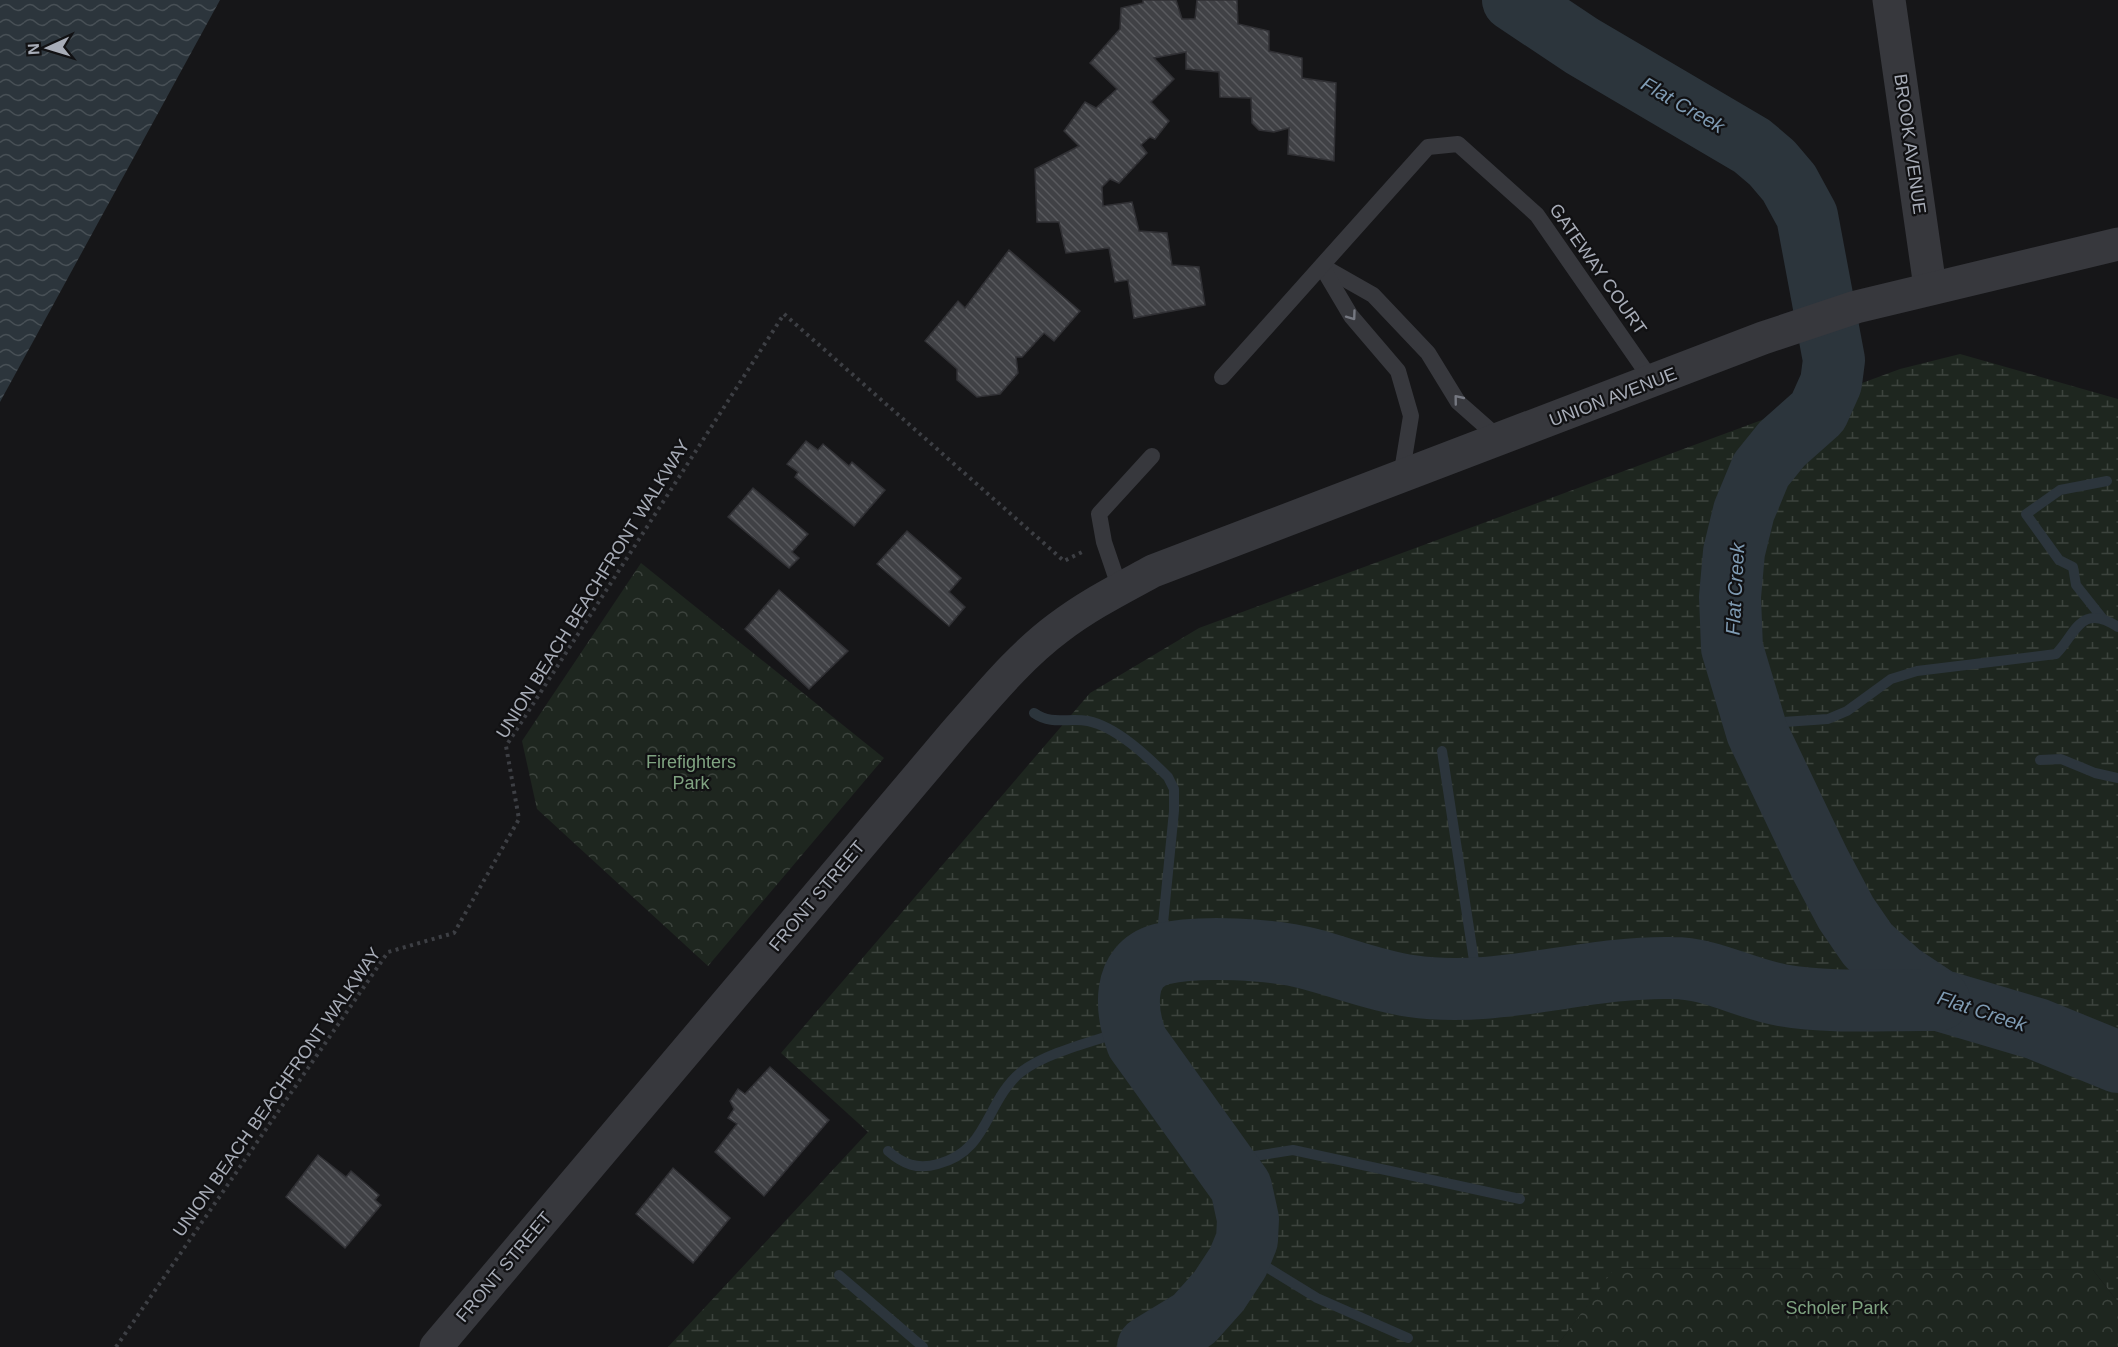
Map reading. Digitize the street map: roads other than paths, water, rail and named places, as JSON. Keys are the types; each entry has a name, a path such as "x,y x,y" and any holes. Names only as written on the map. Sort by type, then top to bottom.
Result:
{"street":[{"name":"BROOK AVENUE","path":"1889,0 1930,287"},
{"name":"UNION AVENUE","path":"1120,589 1153,572 1763,338 1856,307 1930,287 2118,244"},
{"name":"FRONT STREET","path":"436,1347 955,733 1012,669 1057,629 1100,598 1120,589"}],"lane":[{"name":"GATEWAY COURT","path":"1222,377 1428,147 1458,144 1537,215 1653,382"},
{"path":"1322,266 1372,295 1428,353 1458,402 1500,440"},
{"path":"1322,266 1351,316 1398,371 1411,416 1401,477"},
{"path":"1120,589 1104,542 1099,514 1152,456"}],"water":[{"path":"0,0 220,0 0,402"}],"waterway":[{"name":"Flat Creek","path":"1513,0 1582,46 1752,146 1772,163 1789,183 1807,216 1834,360 1831,383 1818,412 1782,444 1761,470 1744,511 1734,552 1730,597 1732,648 1757,732 1846,913 1868,945 1900,974 1939,1000 2037,1029 2118,1062"},
{"path":"2103,619 2076,585 2073,567 2059,560 2026,514 2060,490 2107,481"},
{"path":"1754,724 1828,719 1847,711 1891,679 1917,671 2056,654 2074,630 2087,619 2105,620 2118,627"},
{"path":"1034,713 1054,720 1088,721 1110,729 1131,744 1168,777 1174,789 1174,811 1160,954"},
{"path":"1442,751 1478,987"},
{"path":"2040,760 2061,759 2095,773 2118,778"},
{"path":"1148,1347 1194,1319 1219,1291 1238,1262 1247,1240 1248,1219 1241,1187 1137,1042 1130,1017 1130,991 1139,968 1148,960 1177,951 1215,949 1257,951 1310,959 1398,984 1444,989 1509,985 1639,969 1672,968 1700,971 1767,992 1800,998 1939,1000"},
{"path":"888,1151 899,1159 917,1166 930,1166 955,1158 977,1137 1000,1097 1021,1072 1060,1052 1132,1028"},
{"path":"1230,1170 1255,1156 1293,1150 1520,1199"},
{"path":"1242,1252 1317,1298 1408,1338"},
{"path":"839,1275 923,1347"}],"park label":[{"name":"Firefighters Park","path":"691,772"},
{"name":"Scholer Park","path":"1837,1308"}]}
